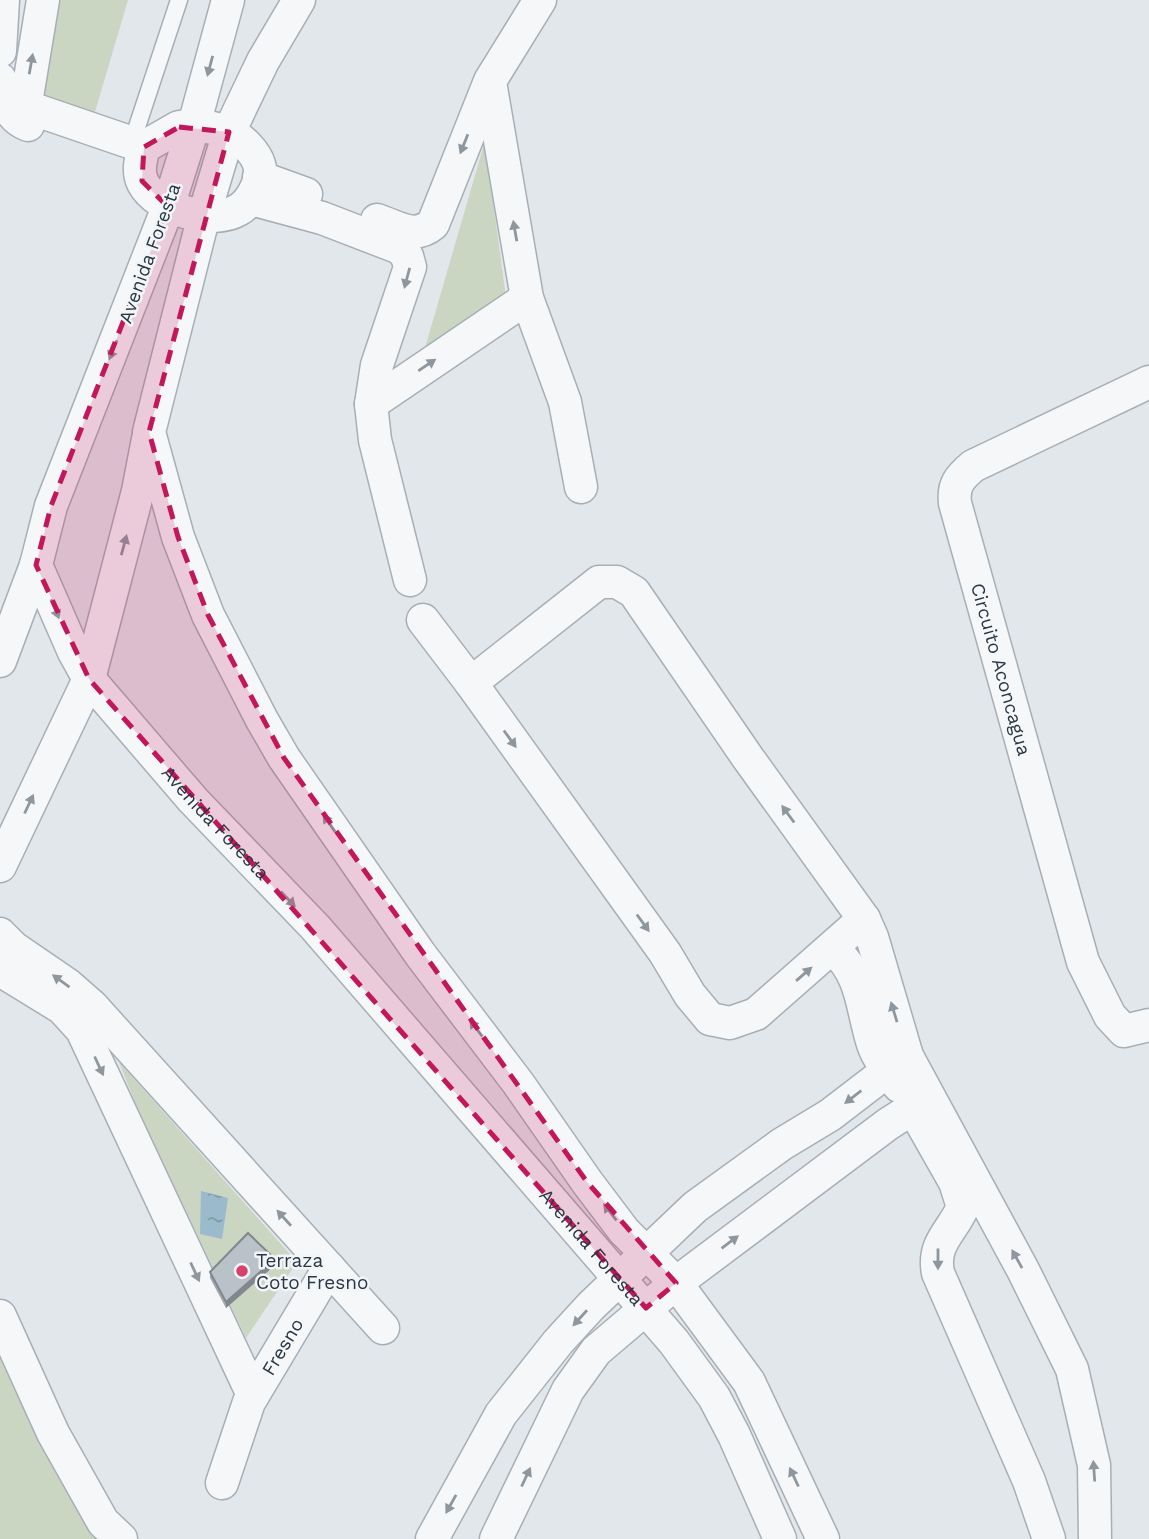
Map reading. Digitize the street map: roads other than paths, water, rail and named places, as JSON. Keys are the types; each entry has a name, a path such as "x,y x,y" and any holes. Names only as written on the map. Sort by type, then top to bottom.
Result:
{"street":[{"path":"0,51 3,0"},
{"path":"43,0 26,103 33,110 139,151"},
{"name":"Avenida Foresta","path":"228,0 194,125 168,207 51,506 36,565 74,652 89,679 193,800 333,948 674,1342 714,1397 734,1435 780,1539"},
{"name":"Avenida Foresta","path":"299,0 263,61 229,132 204,215 149,432 178,537 208,615 284,758 420,954 518,1083 587,1182 624,1231 676,1283 749,1382 823,1539"},
{"path":"255,188 416,234 424,232 432,225 490,81 540,0"},
{"path":"0,79 6,105 11,114 23,123 139,151 178,127 194,125 229,132 244,143 260,165 255,188 240,210 229,214 204,215 168,207 150,193 142,181 139,151"},
{"path":"490,81 527,298 565,402 581,487"},
{"path":"255,188 322,218 400,248 407,256 410,267 377,365 371,404 374,440 410,580"},
{"path":"371,404 527,298"},
{"name":"Circuito Aconcagua","path":"1149,382 972,466 959,479 954,490 959,517 1083,962 1110,1016 1124,1031 1149,1025"},
{"path":"0,866 89,679 138,491 149,432"},
{"path":"0,661 36,565"},
{"path":"471,683 598,582 617,582 634,592 748,758 864,919 872,937 897,1063 962,1178 1023,1270 1072,1369 1094,1465 1095,1539"},
{"path":"423,620 664,953 690,995 710,1019 730,1023 756,1014 864,919"},
{"name":"Fresno","path":"0,934 14,948 68,985 87,1018 253,1395"},
{"path":"834,948 847,961 856,976 874,1048 897,1063"},
{"name":"Fresno","path":"0,970 62,1008 87,1018 329,1268 253,1395"},
{"path":"432,1539 501,1414 558,1342 591,1306 695,1208 782,1144 830,1115 897,1063"},
{"path":"496,1539 568,1390 596,1351 676,1283 888,1124 922,1103"},
{"path":"962,1178 963,1207 938,1247 935,1260 938,1273 1029,1480 1049,1539"},
{"path":"329,1268 383,1328"},
{"path":"0,1316 53,1433 103,1522 121,1539"},
{"path":"222,1483 253,1395"}],"lane":[{"path":"139,151 179,0"}],"water":[{"path":"201,1191 228,1198 222,1239 200,1234"}],"place":[{"name":"Terraza Coto Fresno","path":"242,1271"}]}
